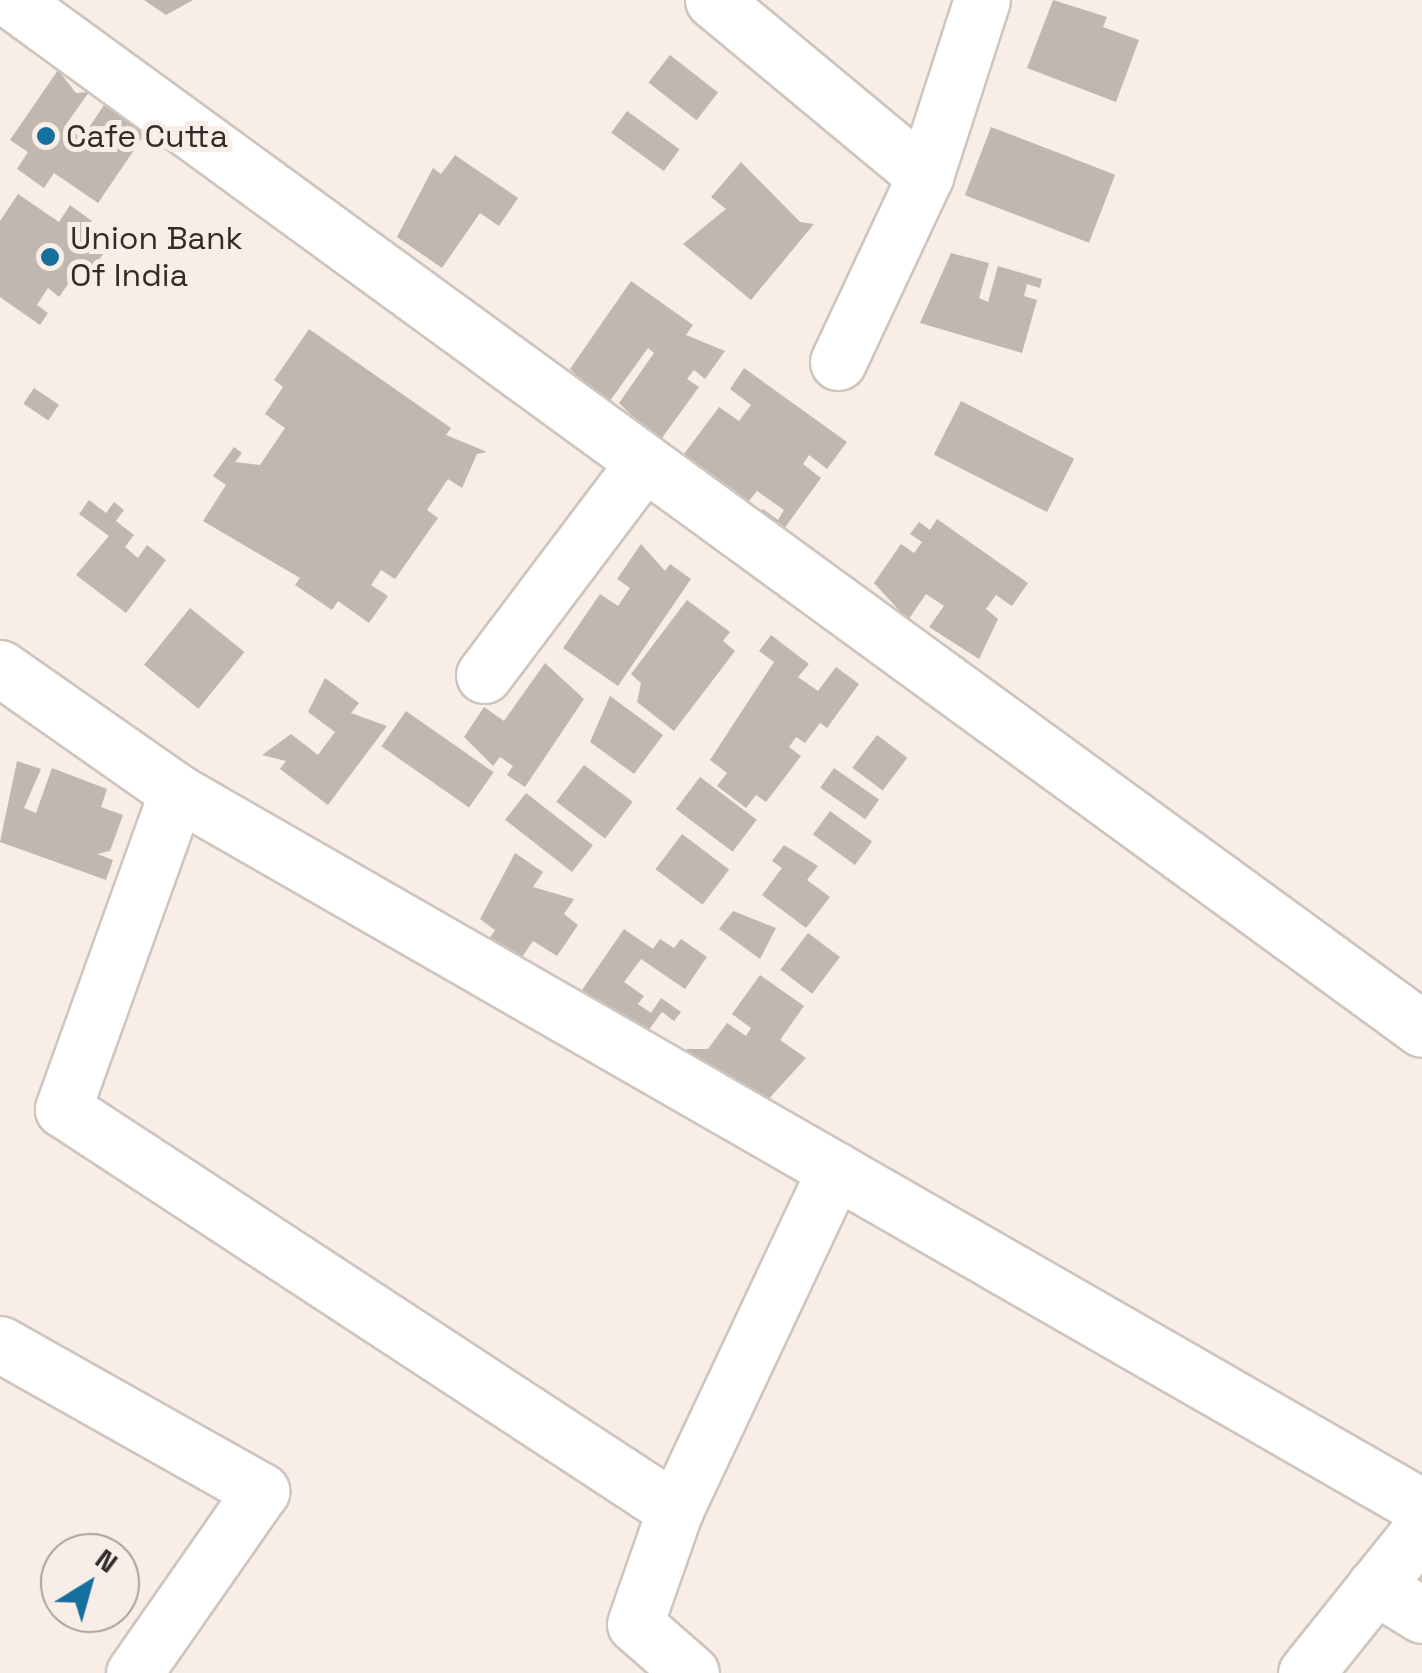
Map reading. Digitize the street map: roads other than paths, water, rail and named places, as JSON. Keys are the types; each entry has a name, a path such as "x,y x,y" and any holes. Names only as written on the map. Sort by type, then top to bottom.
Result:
{"street":[{"path":"11,0 1422,1029"},
{"path":"712,0 924,176"},
{"path":"838,362 924,176 982,0"},
{"path":"484,675 644,463"},
{"path":"0,668 177,792 1422,1507"},
{"path":"177,792 63,1110 675,1510"},
{"path":"691,1673 635,1624 675,1510 835,1170"},
{"path":"0,1344 261,1492 134,1673"},
{"path":"1306,1673 1422,1528"},
{"path":"1376,1586 1422,1614"}],"place":[{"name":"Cafe Cutta","path":"46,136"},
{"name":"Union Bank Of India","path":"50,257"}]}
